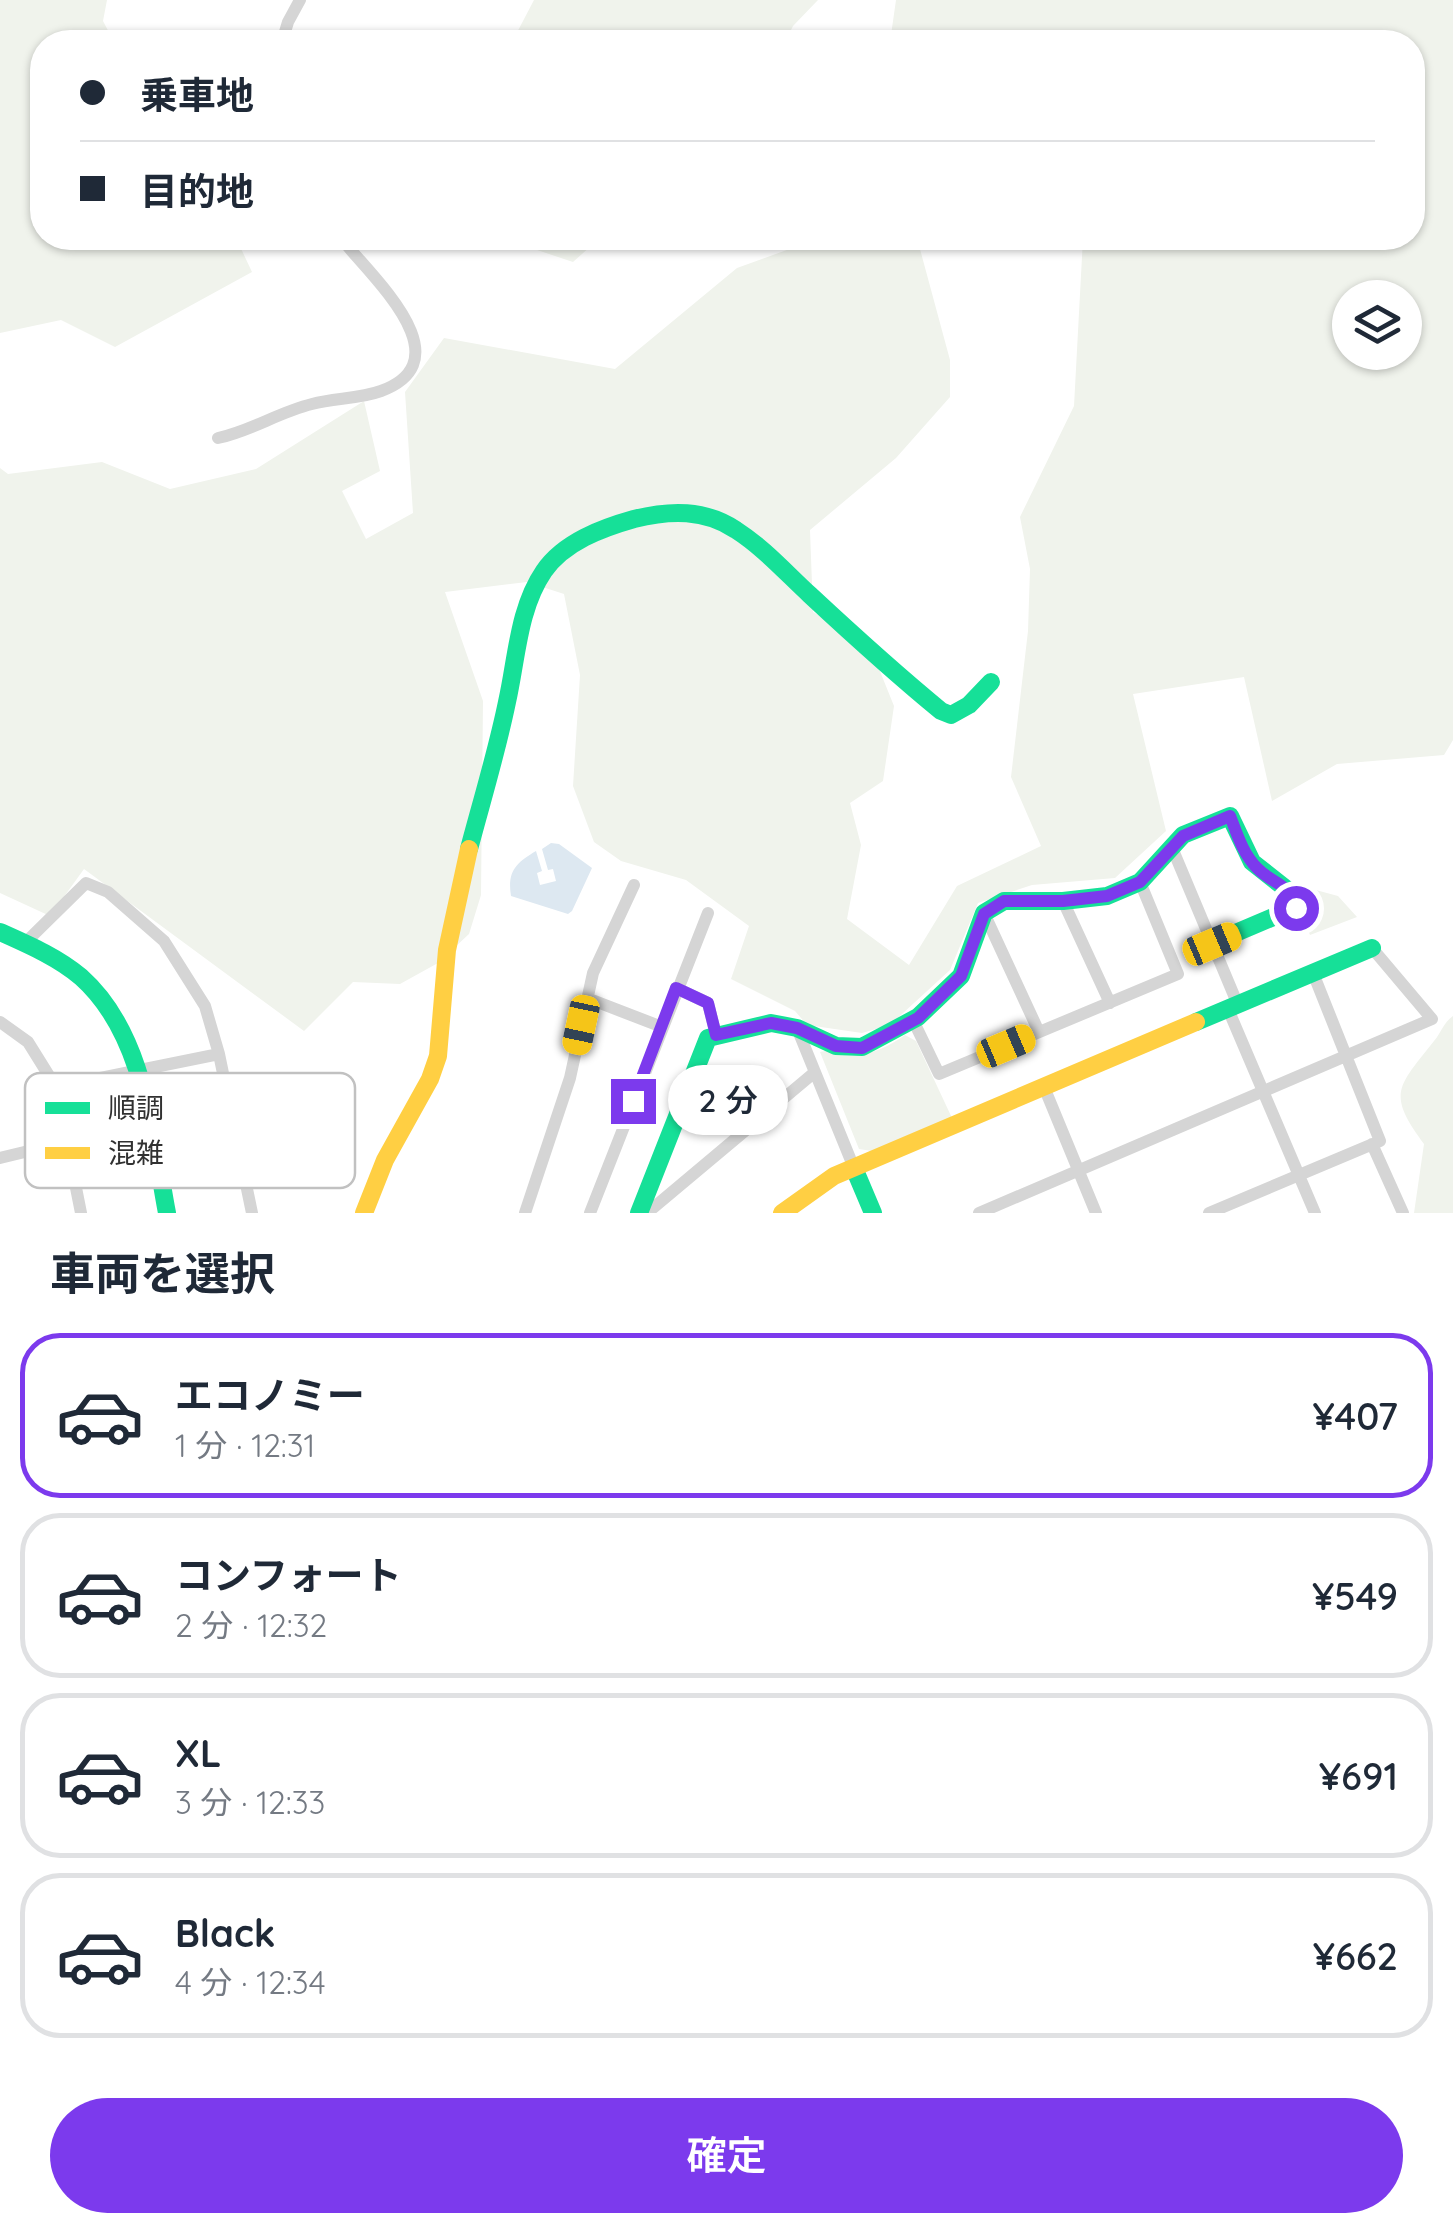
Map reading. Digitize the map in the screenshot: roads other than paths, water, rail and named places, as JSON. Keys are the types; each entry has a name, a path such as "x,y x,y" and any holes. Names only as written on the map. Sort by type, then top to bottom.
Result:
{"street":[{"path":"286,30 300,0"},
{"path":"218,438 240,434 289,409 382,391 402,379 417,346 393,298 351,250"},
{"path":"364,1213 392,1143 425,1089 438,1056 446,950 508,701 522,615 556,554 584,535 626,520 683,512 709,515 755,545 888,669 941,711 951,715 969,705 991,682"},
{"path":"643,1213 708,1038 771,1023 797,1028 836,1046 862,1048 913,1020 961,976 984,914 1004,901 1107,896 1140,882 1183,836 1230,816 1244,849 1258,869 1289,888 1296,908 1212,944"},
{"path":"1173,850 1212,944 1263,1091 1315,1213"},
{"path":"27,942 86,882 108,892 164,941 205,1006 223,1073"},
{"path":"913,1020 939,1074 1178,974 1140,882"},
{"path":"525,1213 570,1078 593,972 634,885"},
{"path":"1063,901 1110,1002"},
{"path":"590,1213 708,913"},
{"path":"984,914 1039,1032"},
{"path":"0,932 56,958 100,997 118,1020 139,1073"},
{"path":"782,1213 813,1189 854,1168 1372,948 1432,1019 979,1213"},
{"path":"1209,1213 1380,1141 1312,973"},
{"path":"676,988 708,1003 716,1035"},
{"path":"587,998 662,1027"},
{"path":"0,1022 28,1042 47,1073"},
{"path":"797,1028 873,1213"},
{"path":"124,1073 219,1054"},
{"path":"643,1213 815,1072"},
{"path":"1044,1087 1096,1213"},
{"path":"1372,1144 1403,1213"},
{"path":"0,1158 25,1152"},
{"path":"76,1188 81,1213"},
{"path":"162,1188 167,1213"},
{"path":"247,1188 252,1213"}]}
